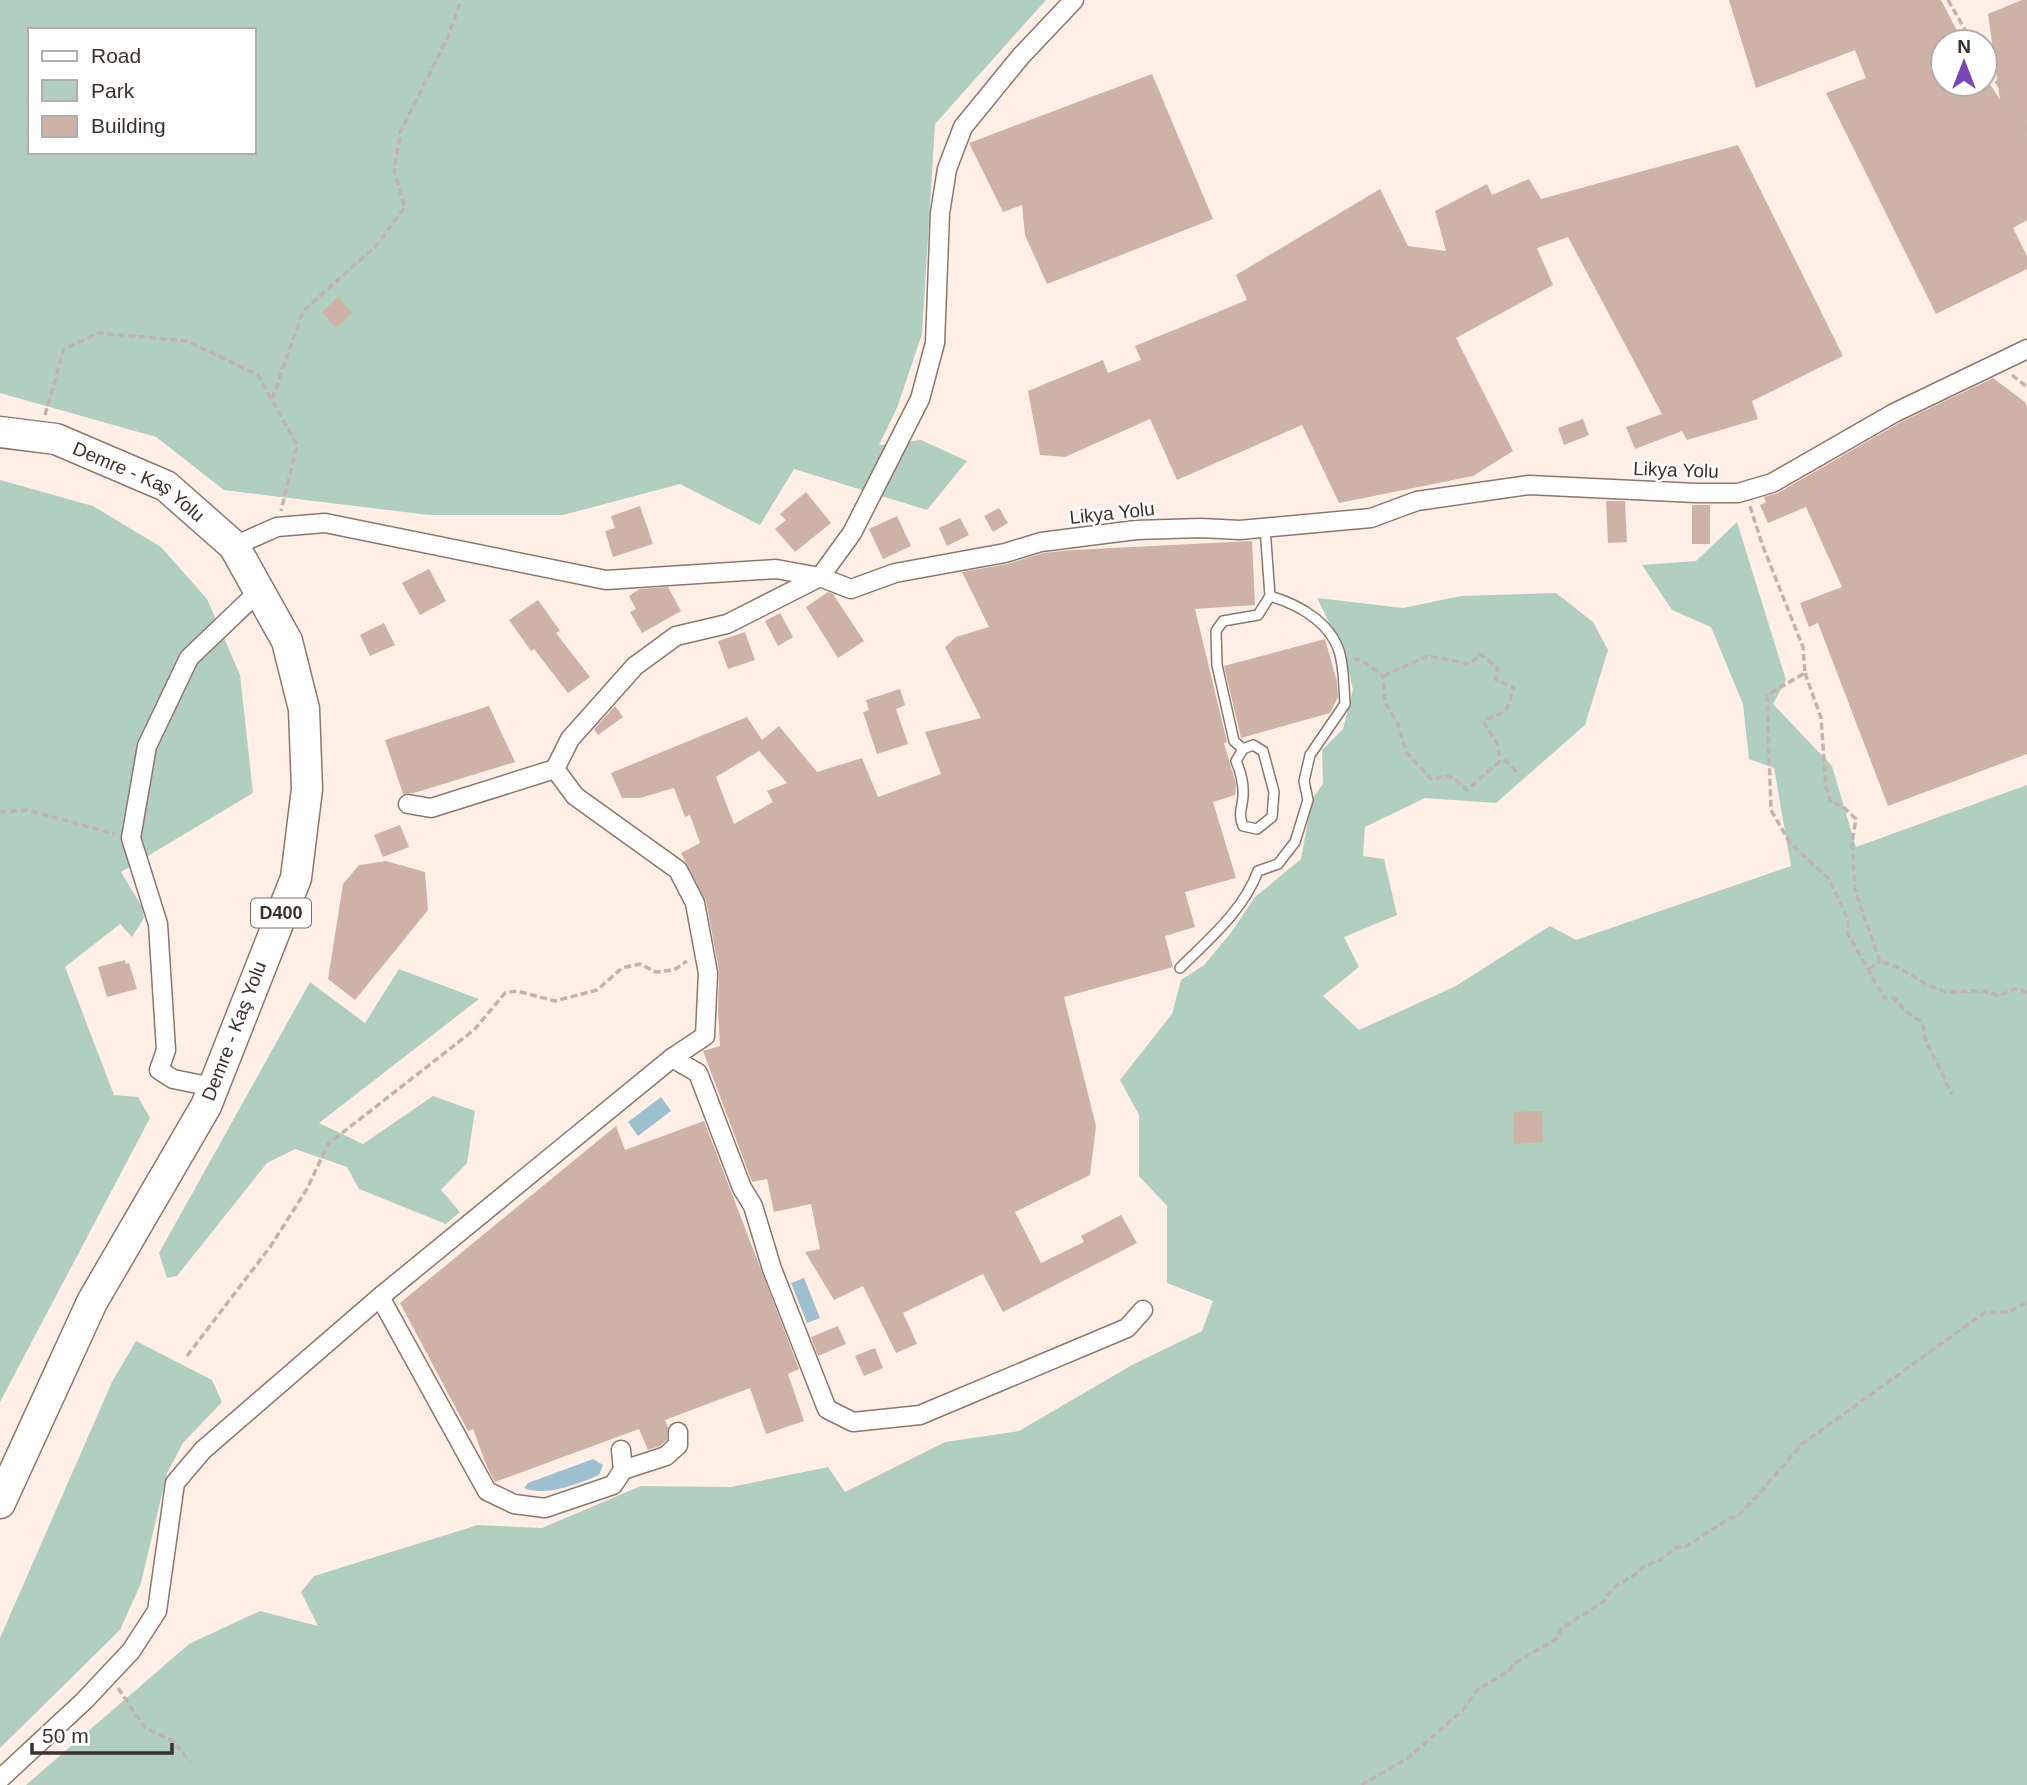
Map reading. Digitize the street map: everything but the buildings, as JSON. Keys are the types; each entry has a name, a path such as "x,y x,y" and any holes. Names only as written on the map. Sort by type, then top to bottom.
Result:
{"highway":[{"name":"Demre - Kaş Yolu","path":"0,432 56,439 166,486 234,545 287,641 304,709 307,789 296,878 206,1106 92,1302 0,1503"}],"street":[{"path":"408,804 431,808 555,769 570,739 635,666 676,636 727,624 820,577 852,533 920,399 935,343 940,213 947,169 963,127 1021,56 1074,0"},
{"name":"Likya Yolu","path":"234,545 277,527 324,523 607,580 776,569 820,577 851,589 895,573 1005,553 1041,542 1136,530 1265,528 1371,518 1417,500 1529,485 1696,493 1745,491 1772,483 1894,413 2027,349"},
{"path":"213,1087 173,1079 159,1070 166,1050 158,924 131,838 147,746 189,658 259,591"},
{"path":"0,1779 84,1702 131,1651 156,1611 175,1483 203,1450 380,1297 672,1058 705,1036 708,973 695,903 678,870 575,796 555,769"},
{"path":"672,1058 698,1073 742,1188 757,1216 772,1269 827,1409 853,1422 920,1415 1127,1328 1143,1310"},
{"path":"380,1297 487,1491 514,1504 545,1508 613,1485 623,1470 621,1450"},
{"path":"623,1470 666,1457 678,1445 678,1432"}],"lane":[{"path":"1243,749 1234,741 1217,665 1216,631 1223,621 1258,615 1270,596 1265,528"},
{"path":"1180,968 1225,923 1251,889 1258,871 1278,864 1295,842 1308,800 1304,781 1310,755 1345,704 1341,656 1326,627 1283,600 1270,596"},
{"path":"1253,745 1263,751 1274,792 1272,817 1257,829 1243,826 1239,817 1243,798 1243,776 1236,761 1243,749 1253,745"}],"path":[{"path":"272,399 303,311 376,246 405,207 394,171 401,130 448,37 461,0"},
{"path":"1948,0 1964,28"},
{"path":"1999,86 2027,131"},
{"path":"39,436 64,349 99,333 187,341 258,375 297,445 277,527"},
{"path":"1745,491 1762,544 1803,647 1805,673 1821,718 1826,788 1831,803 1842,804 1856,819 1852,842 1855,890 1880,962"},
{"path":"1383,676 1429,656 1471,664 1480,654 1498,668 1495,679 1514,688 1506,711 1484,723 1497,743 1500,761"},
{"path":"1341,656 1363,661 1383,676 1385,702 1398,724 1406,752 1432,780 1444,776 1453,777 1467,790 1500,761 1507,761 1519,775"},
{"path":"1805,673 1767,695 1771,810 1790,843 1829,879 1848,919 1848,934 1884,998 1894,998 1926,1027 1924,1037 1952,1094"},
{"path":"0,812 27,810 131,838"},
{"path":"187,1356 270,1247 307,1189 328,1144 474,1030 505,993 517,991 555,1002 597,990 622,968 640,964 656,972 674,970 704,951"},
{"path":"1869,969 1880,962 1895,964 1925,985 1946,991 1988,990 1998,996 2015,989 2027,992"},
{"path":"1362,1785 1407,1759 1463,1710 1477,1690 1509,1671 1513,1664 1556,1639 1562,1628 1603,1602 1613,1588 1677,1547 1685,1546 1730,1518 1737,1517 1802,1444 1984,1313 2009,1312 2027,1302"},
{"path":"109,1675 145,1728 173,1741 190,1762"}],"green space":[{"path":"0,0 1046,0 935,124 922,334 897,408 879,445 921,440 967,461 927,510 794,469 760,525 680,484 563,515 429,515 224,490 156,437 0,393"},
{"path":"0,480 93,506 161,547 207,599 240,675 253,793 121,872 142,907 144,918 132,937 120,924 65,967 114,1095 138,1097 150,1118 0,1402"},
{"path":"1737,522 1786,680 1773,704 1832,766 1856,847 2027,785 2027,1785 26,1785 189,1644 260,1611 318,1626 301,1592 314,1576 478,1525 542,1528 641,1486 731,1487 828,1467 845,1492 945,1442 1019,1431 1132,1365 1202,1331 1213,1301 1167,1283 1167,1206 1139,1176 1139,1115 1120,1080 1172,1014 1181,980 1204,965 1230,934 1255,897 1301,859 1312,799 1323,784 1322,750 1343,729 1353,690 1345,655 1317,598 1403,608 1461,596 1556,593 1593,622 1608,650 1585,725 1496,803 1425,798 1365,827 1363,856 1384,859 1397,915 1344,937 1359,967 1323,996 1359,1030 1456,986 1550,926 1576,940 1791,866 1774,768 1749,759 1743,704 1711,627 1672,610 1642,565 1696,561"},
{"path":"399,969 479,999 319,1123 363,1144 433,1096 475,1111 467,1163 441,1190 460,1212 446,1224 359,1189 347,1167 295,1149 267,1163 177,1276 167,1278 159,1253 310,982 365,1023"},
{"path":"136,1341 212,1380 222,1402 183,1443 167,1473 141,1583 120,1630 0,1748 0,1638 112,1382"}],"water":[{"path":"661,1097 671,1111 638,1136 628,1122"},
{"path":"804,1278 820,1318 807,1323 791,1283"},
{"path":"593,1459 603,1465 599,1475 552,1490 524,1488 528,1483"}]}
